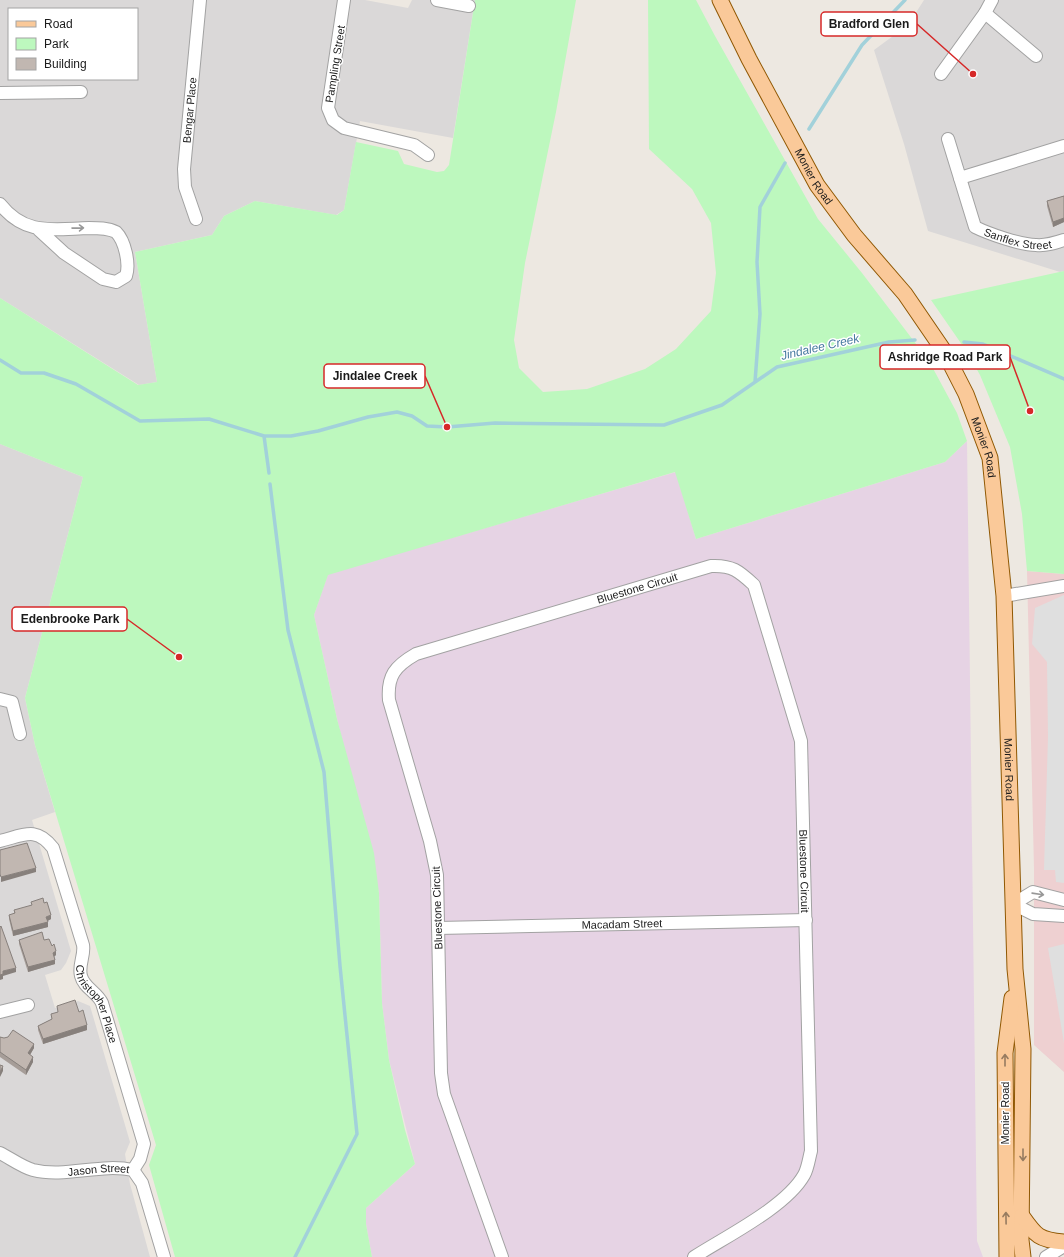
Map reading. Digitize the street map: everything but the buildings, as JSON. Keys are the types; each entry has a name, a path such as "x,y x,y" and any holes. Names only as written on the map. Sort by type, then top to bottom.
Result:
{"main road":[{"name":"Monier Road","path":"720,0 817,185 854,236 905,294 944,351 966,394 990,458 1004,596 1015,969 1023,1049 1021,1240 1023,1257"},
{"name":"Monier Road","path":"1007,1257 1005,1053 1015,969"},
{"path":"1022,1216 1034,1232 1041,1238 1064,1242"}],"street":[{"name":"Bengar Place","path":"196,219 186,186 184,169 200,0"},
{"name":"Pampling Street","path":"344,0 328,108 333,120 344,128 414,145 428,155"},
{"path":"437,0 469,6"},
{"path":"941,74 986,14 992,0"},
{"path":"986,14 1036,56"},
{"path":"0,93 81,92"},
{"name":"Sanflex Street","path":"948,139 975,227 985,232 1035,245 1050,245 1064,240"},
{"path":"960,178 1064,146"},
{"path":"0,204 16,220 39,230 62,252 103,279 116,282 126,276 127,266 123,243 116,232 102,228 39,230"},
{"name":"Bluestone Circuit","path":"502,1257 444,1094 441,1074 437,875 430,841 389,700 388,688 393,672 404,660 416,654 711,566 724,565 740,571 754,584 801,741 811,1144 804,1174 792,1190 772,1207 694,1257"},
{"path":"1004,596 1064,586"},
{"path":"0,699 12,702 20,734"},
{"name":"Christopher Place","path":"0,841 29,833 44,837 53,848 83,944 80,969 81,978 85,985 102,1001 144,1144 140,1159 133,1170"},
{"path":"1013,904 1033,892 1064,900"},
{"path":"1013,904 1032,914 1064,916"},
{"name":"Macadam Street","path":"438,928 806,920"},
{"path":"0,1012 28,1005"},
{"name":"Jason Street","path":"0,1153 31,1169 43,1172 118,1167 133,1170 142,1183 164,1257"},
{"path":"1046,1257 1064,1246"}],"shaded area":[{"path":"0,0 365,0 408,8 412,0 475,0 453,138 360,121 344,210 336,215 255,201 224,216 212,235 135,252 157,382 139,385 0,298"},
{"path":"924,0 1064,0 1064,271 1060,272 928,231 904,144 874,50 908,25"},
{"path":"967,441 977,1241 983,1257 372,1257 366,1224 366,1208 415,1164 389,1060 382,1003 379,893 337,719 314,615 328,574 676,472 696,539 945,462"},
{"path":"0,444 83,477 25,698 35,745 55,812 32,820 71,951 61,970 45,975 55,1008 78,1001 90,1006 130,1142 125,1154 130,1184 150,1257 0,1257"},
{"path":"1027,571 1064,574 1064,1072 1034,1045 1034,869"},
{"path":"1064,595 1064,883 1056,882 1055,870 1044,870 1048,737 1047,662 1032,644 1035,608"},
{"path":"1064,944 1064,1043 1048,948"}],"green space":[{"path":"475,0 576,0 556,112 525,263 514,340 519,368 543,392 587,389 645,369 676,349 711,311 716,273 711,223 692,189 649,149 648,0 696,0 818,219 862,273 929,361 957,413 967,441 945,462 696,539 675,472 328,575 314,615 337,719 374,853 379,893 382,1003 389,1060 405,1130 415,1164 366,1208 366,1224 372,1257 175,1257 149,1165 156,1145 35,745 25,698 83,477 0,444 0,298 138,385 157,382 135,252 212,235 224,216 255,201 337,215 344,210 356,142 398,151 404,164 437,172 444,171 449,165"},
{"path":"1064,271 1064,574 1027,571 1022,514 1010,447 980,375 967,352 931,300"}],"waterway":[{"path":"809,129 862,45 905,0"},
{"path":"755,382 760,314 757,262 760,207 785,163"},
{"name":"Jindalee Creek","path":"0,360 21,373 44,373 76,384 140,421 209,419 264,436 291,436 318,431 368,417 397,412 412,416 427,426 447,427 495,423 664,425 722,405 777,367 889,342 915,340"},
{"path":"964,342 983,344 1064,379"},
{"path":"264,436 269,473"},
{"path":"270,484 288,630 324,772 340,966 357,1134 295,1257"}],"place":[{"name":"Bradford Glen","path":"973,74"},
{"name":"Ashridge Road Park","path":"1030,411"},
{"name":"Jindalee Creek","path":"447,427"},
{"name":"Edenbrooke Park","path":"179,657"}]}
